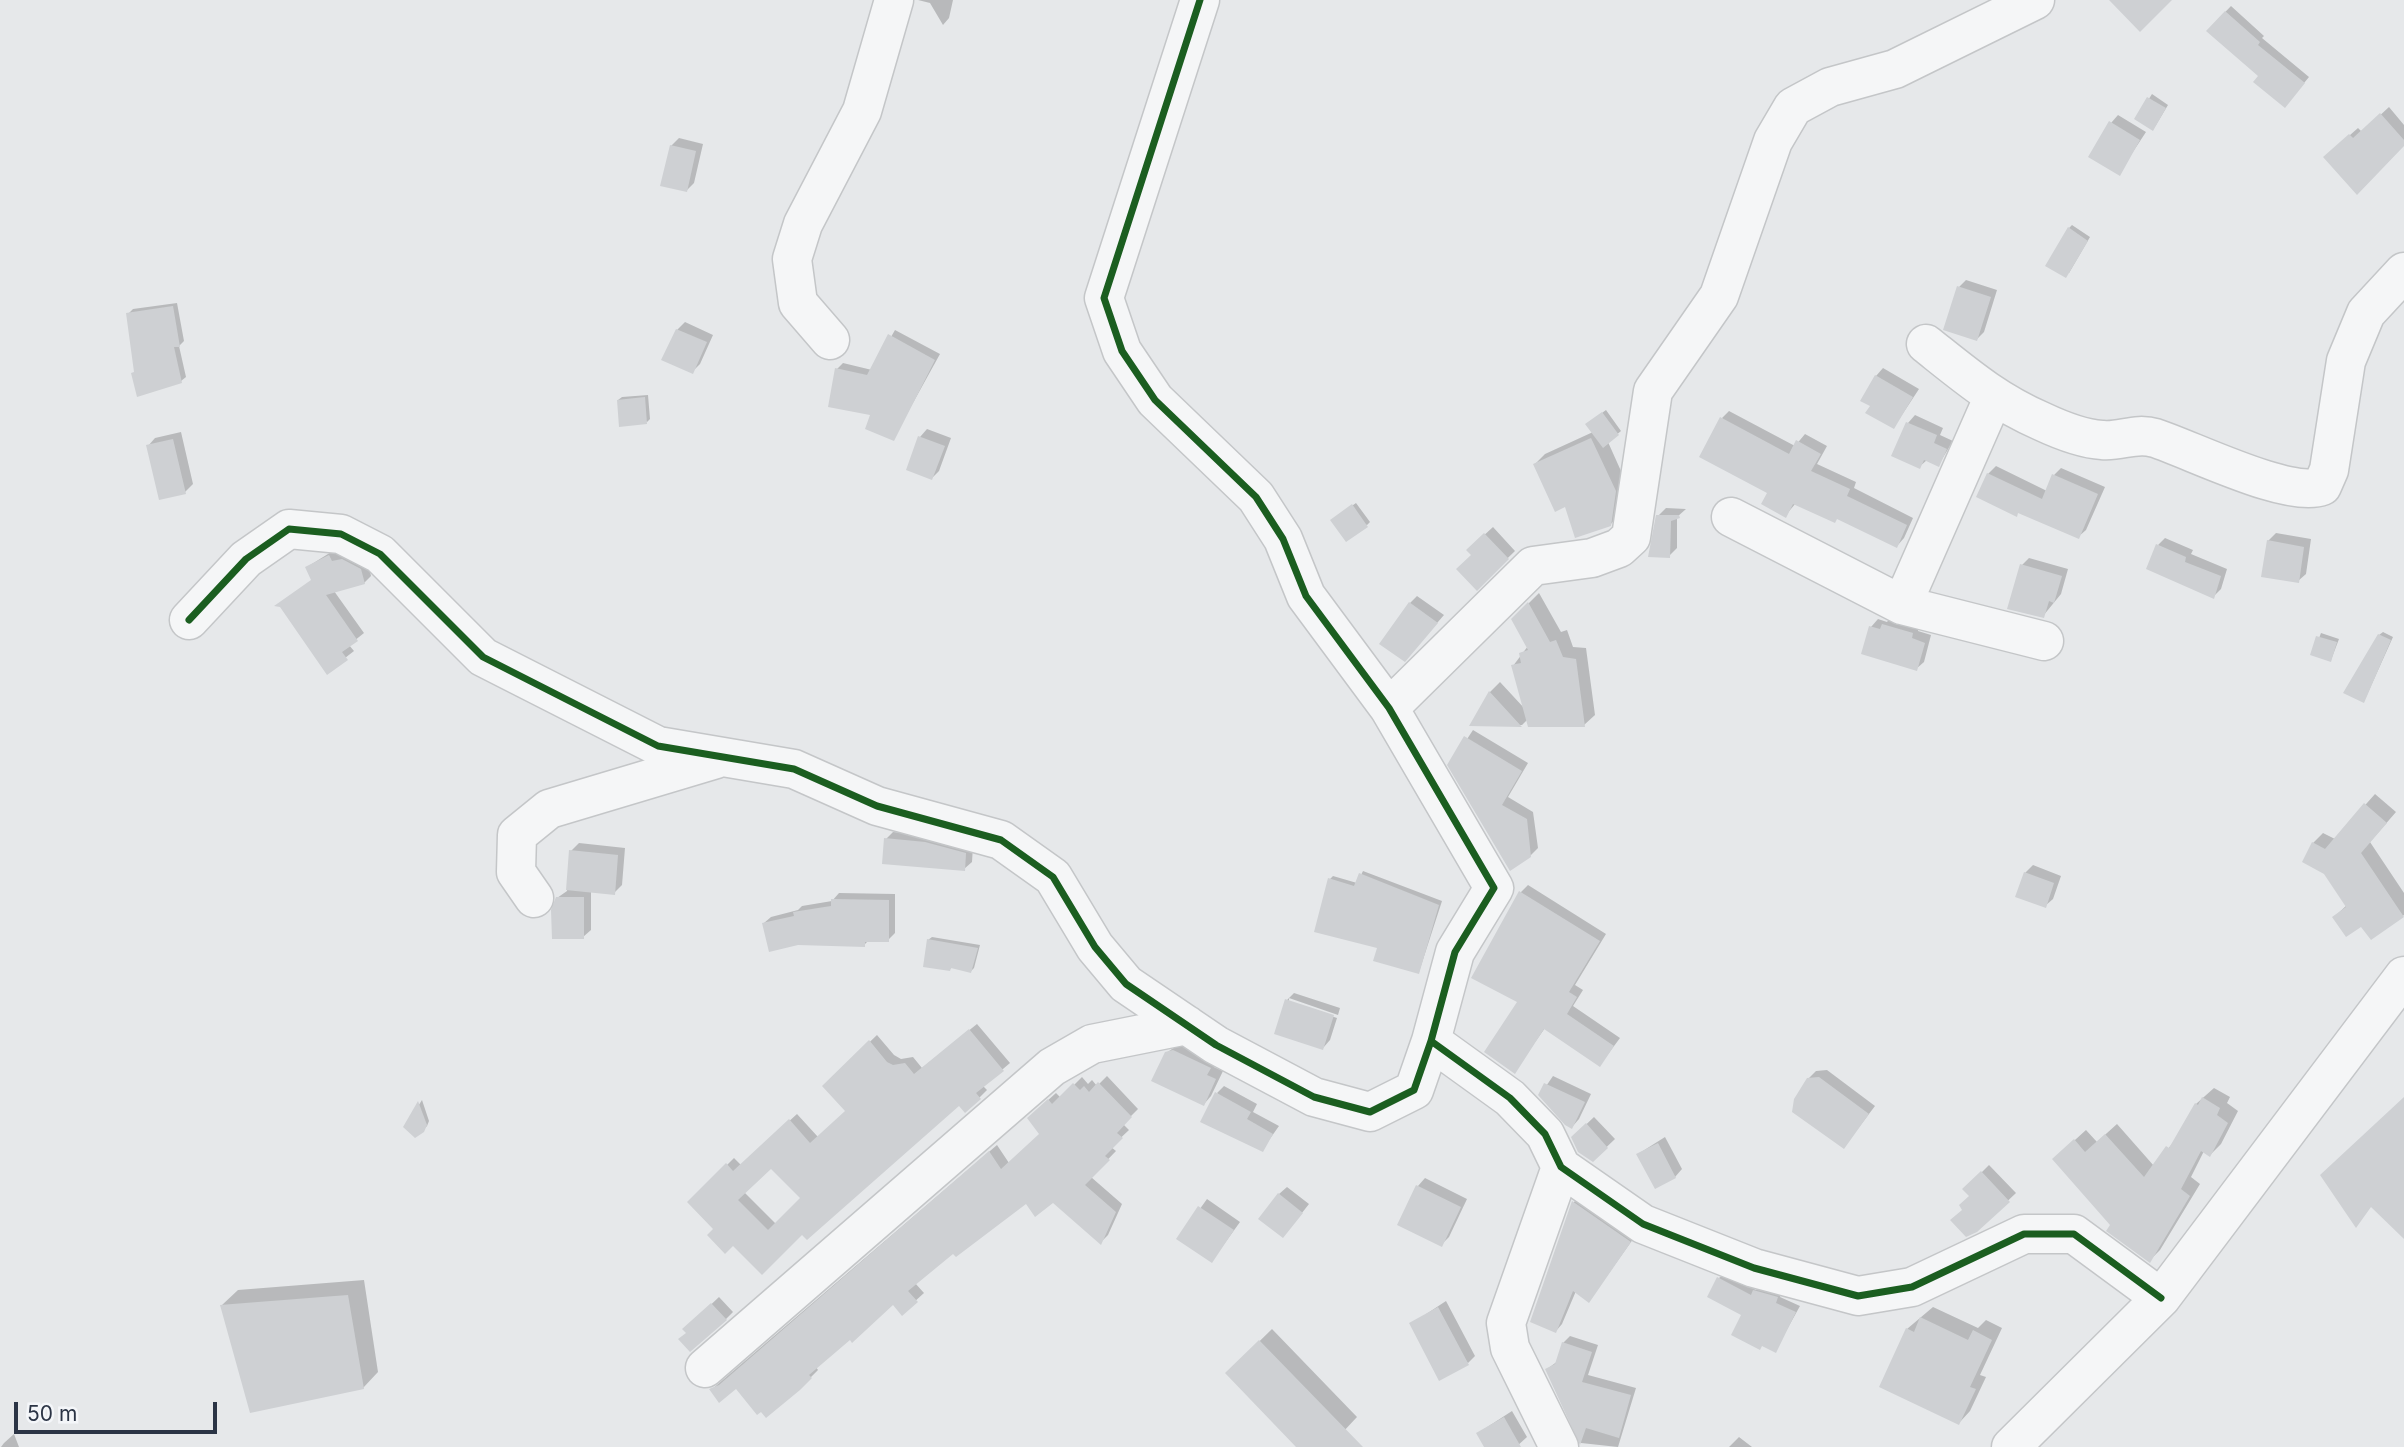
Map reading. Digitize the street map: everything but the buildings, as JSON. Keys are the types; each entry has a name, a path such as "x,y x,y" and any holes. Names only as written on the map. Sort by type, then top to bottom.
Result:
{"street":[{"path":"830,340 798,303 792,259 803,224 862,111 894,0"},
{"path":"189,620 246,559 289,529 341,534 380,554 483,657 659,746 794,769 877,806 1001,840 1054,877 1095,947 1126,984 1216,1045 1314,1097 1370,1112 1414,1090 1431,1041 1455,952 1494,888 1389,708 1306,596 1283,539 1256,497 1155,400 1122,351 1104,298 1200,0"},
{"path":"1389,708 1534,566 1592,558 1619,548 1631,537 1653,391 1719,296 1773,141 1793,107 1830,87 1895,69 2035,0"},
{"path":"1926,344 1993,398 2044,423 2103,440 2134,434 2153,438 2236,470 2309,491 2322,486 2329,471 2346,361 2366,313 2404,272"},
{"path":"1902,605 1993,398"},
{"path":"1731,517 1902,605 2044,641"},
{"path":"534,898 516,872 517,835 549,809 721,758"},
{"path":"2011,1447 2161,1298 2404,976"},
{"path":"705,1368 1052,1067 1092,1044 1187,1025"},
{"path":"1431,1041 1510,1098 1545,1134 1561,1167 1643,1224 1754,1268 1858,1296 1912,1287 2024,1234 2074,1234 2161,1298"},
{"path":"1559,1447 1510,1348 1506,1323 1561,1167"}],"cycle path":[{"path":"1200,0 1104,298 1122,351 1155,400 1256,497 1283,539 1306,596 1389,708 1494,888 1455,952 1431,1041"},
{"path":"189,620 246,559 289,529 341,534 380,554 483,657 658,746 794,769 877,806 1001,840 1053,877 1095,947 1126,984 1216,1045 1314,1097 1370,1112 1414,1090 1431,1041 1510,1098 1545,1134 1561,1167 1643,1224 1754,1268 1858,1296 1912,1287 2024,1234 2074,1234 2161,1298"}]}
